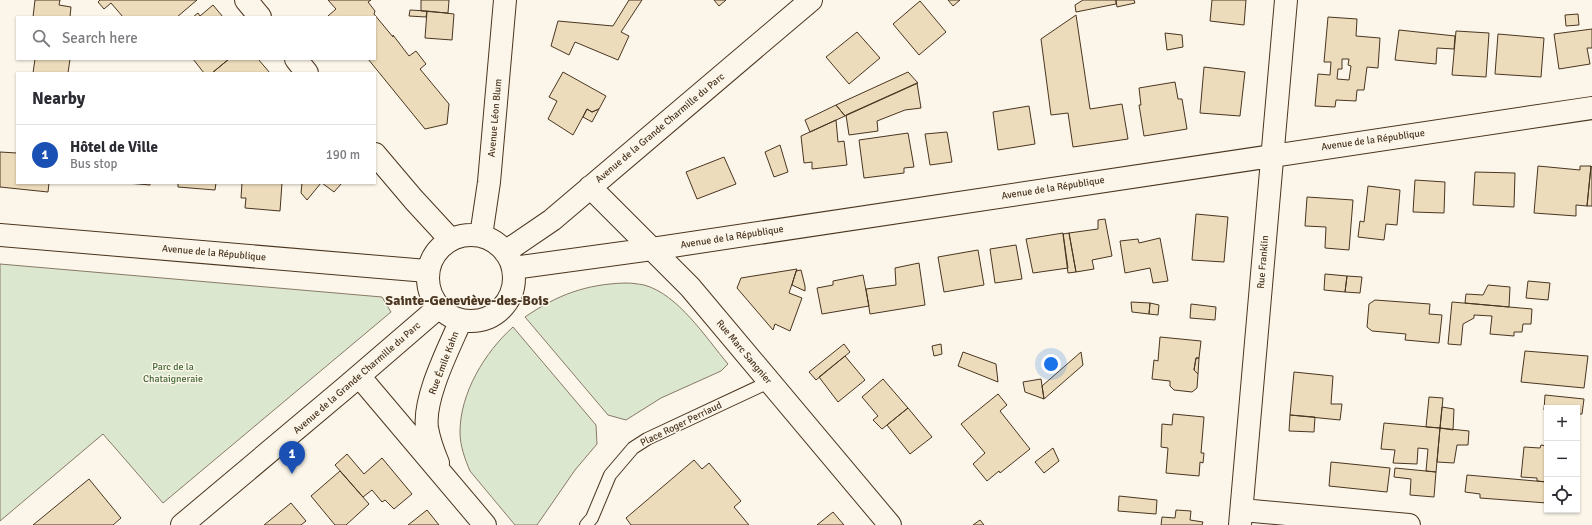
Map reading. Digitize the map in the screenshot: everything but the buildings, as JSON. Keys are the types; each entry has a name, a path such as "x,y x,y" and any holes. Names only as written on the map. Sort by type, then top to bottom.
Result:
{"street":[{"path":"246,0 259,16"},
{"name":"Avenue Léon Blum","path":"481,236 490,182 505,0"},
{"name":"Avenue de la Grande Charmille du Parc","path":"509,260 590,187 811,0"},
{"name":"Rue Franklin","path":"1241,517 1286,0"},
{"path":"297,60 307,72"},
{"name":"Avenue de la République","path":"509,260 652,249 1592,108"},
{"path":"376,155 450,239"},
{"name":"Rue Marc Sangnier","path":"590,187 690,287 890,525"},
{"path":"471,234 481,236 495,241 509,260 514,283 510,297 502,309 490,317 476,321 461,320 449,316 431,297 427,284 427,271 432,258 439,247 450,239 460,235 471,234"},
{"name":"Avenue de la République","path":"0,235 427,271"},
{"name":"Avenue de la Grande Charmille du Parc","path":"182,525 439,307"},
{"name":"Rue Émile Kahn","path":"442,475 431,446 427,426 429,404 438,373 461,320"},
{"name":"Rue Émile Kahn","path":"359,376 485,525"},
{"path":"1241,517 1409,525"}],"lane":[{"name":"Place Roger Perriaud","path":"586,525 592,518 610,475 633,448 769,382"}],"green space":[{"name":"Parc de la Chataigneraie","path":"0,264 382,297 391,312 163,503 103,434 0,521"},
{"path":"626,283 644,285 668,297 680,307 701,330 728,364 721,371 661,398 626,420 608,415 525,317 537,309 572,292 585,288"},
{"path":"513,327 596,425 597,444 575,470 537,525 515,525 470,471 463,452 460,437 461,417 469,388 476,374 493,348"}],"place":[{"name":"Hôtel de Ville","path":"292,474"}],"district":[{"name":"Sainte-Geneviève-des-Bois","path":"467,300"}]}
